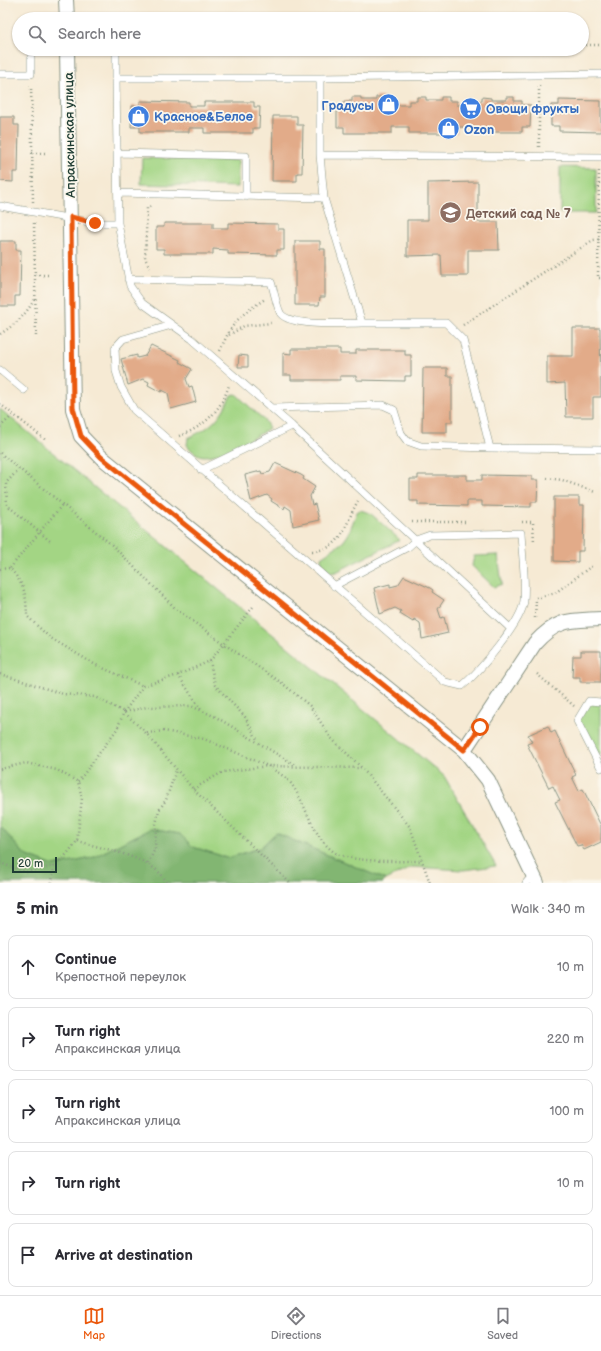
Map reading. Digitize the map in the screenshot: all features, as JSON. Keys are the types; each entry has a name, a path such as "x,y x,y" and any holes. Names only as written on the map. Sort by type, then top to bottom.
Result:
{"street":[{"path":"66,0 67,12"},
{"name":"Апраксинская улица","path":"67,56 73,408 81,436 101,457 464,750 488,780 532,880"},
{"path":"464,750 535,643 548,629 563,622 601,619"}],"lane":[{"path":"0,74 31,74 31,56"},
{"path":"116,56 118,223 130,286 142,303 172,324 272,408 511,629"},
{"path":"116,78 320,78 601,74"},
{"path":"320,78 320,155 324,198 362,323"},
{"path":"117,153 246,156 246,197"},
{"path":"320,155 600,157"},
{"path":"118,193 324,198"},
{"path":"0,206 71,217 95,223 118,223"},
{"path":"128,279 271,282 280,313 288,320 302,323 446,324 463,340 490,448"},
{"path":"172,324 123,339 115,348 116,371 121,388 134,410 166,440 201,470 334,586 445,682 462,686 478,673 511,629 524,602 521,533 430,535 416,540 408,547 334,586"},
{"path":"0,370 24,390"},
{"path":"272,408 383,405 394,410 401,433 406,441 421,446 601,449"},
{"path":"201,470 292,426"},
{"path":"601,702 589,701 577,721 601,768"}],"path":[{"path":"589,45 601,45"},
{"path":"539,75 539,156"},
{"path":"32,153 46,153"},
{"path":"600,157 600,239 598,278 601,278"},
{"path":"150,268 145,258 147,208 153,205"},
{"path":"454,331 593,240 600,239"},
{"path":"35,275 48,275"},
{"path":"216,361 226,337 239,318 275,293"},
{"path":"0,334 22,319 29,310 35,296"},
{"path":"226,337 244,326 271,323"},
{"path":"166,440 188,433 211,418 220,406 232,375"},
{"path":"0,404 47,441"},
{"path":"0,427 14,415"},
{"path":"0,453 112,545 176,609 224,644 282,682 310,706 331,738 362,768 410,826 430,883"},
{"path":"19,469 6,482 7,505 50,541"},
{"path":"547,478 562,480 595,492"},
{"path":"300,556 306,552 323,549 342,536 356,505 364,493"},
{"path":"0,569 10,568 62,505"},
{"path":"536,598 556,593 593,565"},
{"path":"10,568 23,584 26,598 27,616 49,637 94,664 143,686"},
{"path":"78,782 117,729 124,712 143,686 178,675 210,661 253,607"},
{"path":"210,661 215,685 245,718 258,742"},
{"path":"0,674 63,694 95,697 124,712 146,733 193,789 290,883"},
{"path":"537,674 582,713"},
{"path":"178,675 202,711"},
{"path":"124,712 147,708 191,706 258,742 297,766"},
{"path":"146,733 164,731 204,739 268,766 291,783 323,841 335,852 361,860 422,861"},
{"path":"0,769 26,763 57,770 78,782 82,798 77,841 67,854 54,866 26,872 0,865"},
{"path":"193,789 223,772 245,767 297,766 362,768"},
{"path":"148,863 155,849 156,824 159,810 166,800 176,769"},
{"path":"77,841 148,863 164,876 167,883"},
{"path":"52,883 54,866"}],"green space":[{"path":"142,158 238,160 238,187 141,184"},
{"path":"560,167 596,168 596,213 560,213"},
{"path":"236,394 265,421 269,428 235,447 214,455 199,455 194,452 187,445 188,438 209,426 219,416 231,395"},
{"path":"0,409 444,776 496,866 463,870 412,867 386,880 276,833 260,848 228,858 193,847 180,834 150,829 92,858 54,866 25,855 0,826"},
{"path":"360,510 370,513 400,540 336,572 330,573 322,564 321,557 343,542 348,535 357,512"},
{"path":"498,555 502,584 494,587 472,566 474,556"},
{"path":"589,701 601,702 601,754 595,755 577,721"},
{"path":"0,826 25,855 54,866 92,858 150,829 180,834 193,847 228,858 260,848 276,833 386,880 383,883 0,883"}],"building":[{"path":"352,97 361,97 361,100 376,100 376,97 384,97 384,101 392,101 392,105 409,105 409,101 417,101 417,97 426,97 426,100 441,100 441,97 449,97 449,101 457,101 457,105 474,105 474,101 482,101 482,97 491,98 491,100 506,100 506,97 514,97 514,101 522,101 522,105 531,105 530,127 522,127 522,132 474,132 474,127 457,127 457,133 409,133 409,127 392,127 392,133 344,133 344,127 337,127 337,105 344,105 344,101 352,101"},
{"path":"559,100 601,101 601,132 559,131 559,126 551,126 551,105 559,105"},
{"path":"140,101 189,102 189,106 204,106 204,102 254,102 254,107 260,107 259,128 253,128 253,133 204,133 204,128 189,128 189,132 140,132 140,127 131,127 132,106 140,106"},
{"path":"273,116 297,116 297,125 303,125 302,173 297,173 297,181 272,181"},
{"path":"0,117 14,117 14,125 19,125 18,172 13,172 13,182 0,181"},
{"path":"478,182 478,222 498,222 499,250 468,250 468,276 442,276 441,255 407,256 407,220 428,220 428,183"},
{"path":"164,223 213,223 213,228 228,228 228,223 278,224 278,229 284,229 284,250 277,250 277,255 228,254 228,250 213,249 213,254 164,254 164,249 156,249 156,227 164,227"},
{"path":"0,241 16,241 16,250 21,250 20,296 15,296 15,306 0,306"},
{"path":"295,241 320,241 320,249 325,249 325,297 320,297 319,305 295,305"},
{"path":"573,328 600,328 601,397 593,397 593,417 566,417 565,383 547,384 547,356 573,356"},
{"path":"151,346 180,360 179,362 192,369 186,379 189,387 192,386 196,402 171,409 168,393 162,390 161,392 148,385 149,382 143,379 128,385 121,359 137,355 137,358 145,356"},
{"path":"291,349 340,349 340,354 356,354 356,350 405,350 405,355 411,355 411,376 405,376 405,381 356,380 356,376 340,376 340,380 291,380 291,375 283,375 283,353 291,354"},
{"path":"239,355 248,356 248,367 238,367"},
{"path":"423,368 447,368 447,376 452,376 452,422 447,422 447,432 422,432"},
{"path":"275,463 301,475 304,477 303,479 315,487 310,496 312,505 315,504 319,520 293,526 291,510 285,506 284,509 271,501 272,499 267,495 251,501 245,475 261,471 262,474 270,472"},
{"path":"418,475 467,475 467,480 482,480 482,475 532,476 532,480 538,480 537,502 531,502 531,507 482,506 482,501 467,501 467,506 418,505 418,501 410,501 410,479 418,479"},
{"path":"554,497 579,497 579,505 584,505 583,551 578,551 578,562 554,561"},
{"path":"404,576 430,588 433,590 432,592 444,600 438,609 441,618 444,617 448,633 422,639 420,623 414,619 413,622 400,614 401,611 395,608 380,614 374,588 390,584 390,587 398,585"},
{"path":"581,651 601,651 601,682 580,682 580,677 572,677 573,656 581,656"},
{"path":"548,726 551,733 555,731 576,775 572,777 579,791 583,789 601,826 601,842 584,850 581,845 577,846 555,802 560,800 553,786 549,788 527,744 532,742 528,735"}],"place":[{"name":"Градусы","path":"389,105"},
{"name":"Овощи фрукты","path":"470,108"},
{"name":"Красное&Белое","path":"138,116"},
{"name":"Ozon","path":"448,129"},
{"name":"Детский сад № 7","path":"450,213"}],"route":[{"path":"95,223 71,217 73,408 81,436 101,457 464,750 480,727"}]}
